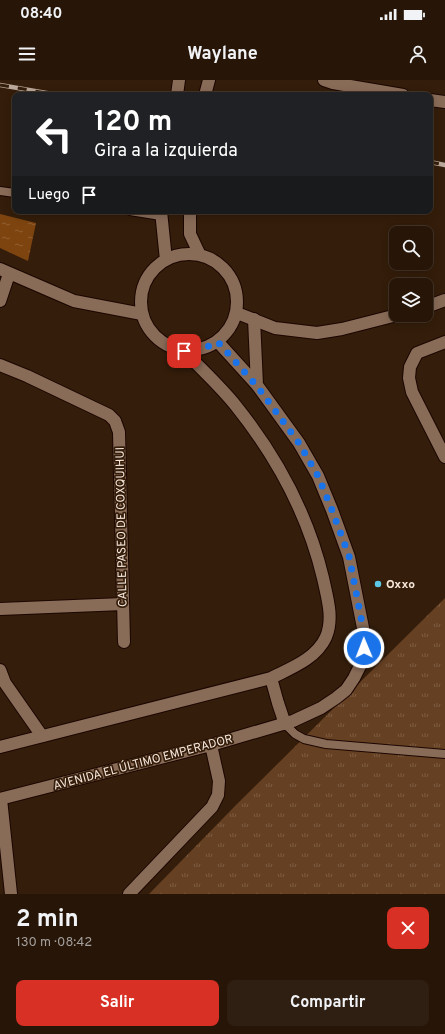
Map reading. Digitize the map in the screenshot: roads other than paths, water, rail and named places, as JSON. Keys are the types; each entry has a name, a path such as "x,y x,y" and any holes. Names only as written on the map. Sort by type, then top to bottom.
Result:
{"street":[{"path":"177,92 179,80"},
{"path":"207,92 209,80"},
{"path":"324,80 333,83 386,92"},
{"path":"433,100 445,102"},
{"path":"161,214 166,260"},
{"path":"190,214 190,234 199,253 220,265 229,275 235,286 238,300 237,313 230,329 218,342 202,349 184,351 170,347 157,339 148,328 142,314 142,290 146,280 154,268 166,260 180,255 199,253"},
{"path":"0,302 4,272 74,301 142,314"},
{"path":"433,305 444,302"},
{"path":"237,313 275,328 317,333 342,329 389,317"},
{"path":"254,319 257,386"},
{"name":"AVENIDA EL ÚLTIMO EMPERADOR","path":"1,799 211,745 285,724 321,708 346,690 361,664 364,648 363,628 349,556 318,476 299,443 257,386 218,342"},
{"path":"445,342 418,353 410,367 409,378 412,392 445,457"},
{"path":"0,747 271,678 299,664 313,654 322,645 326,636 330,612 321,569 307,527 288,485 265,444 235,404 184,351"},
{"name":"CALLE PASEO DE COXQUIHUI","path":"0,365 27,376 109,415 115,421 119,432 124,642"},
{"path":"0,609 123,604"},
{"path":"0,670 5,683 42,736"},
{"path":"271,678 285,724"},
{"path":"129,894 212,806 218,795 218,781 211,745"},
{"path":"1,799 11,894"}],"lane":[{"path":"0,191 12,193"},
{"path":"285,724 295,734 304,739 319,742 445,754"}],"water":[{"path":"0,214 36,223 28,261 0,248"}],"railway":[{"path":"0,85 41,92"},
{"path":"433,163 445,165"}],"place":[{"name":"Oxxo","path":"378,584"}]}
